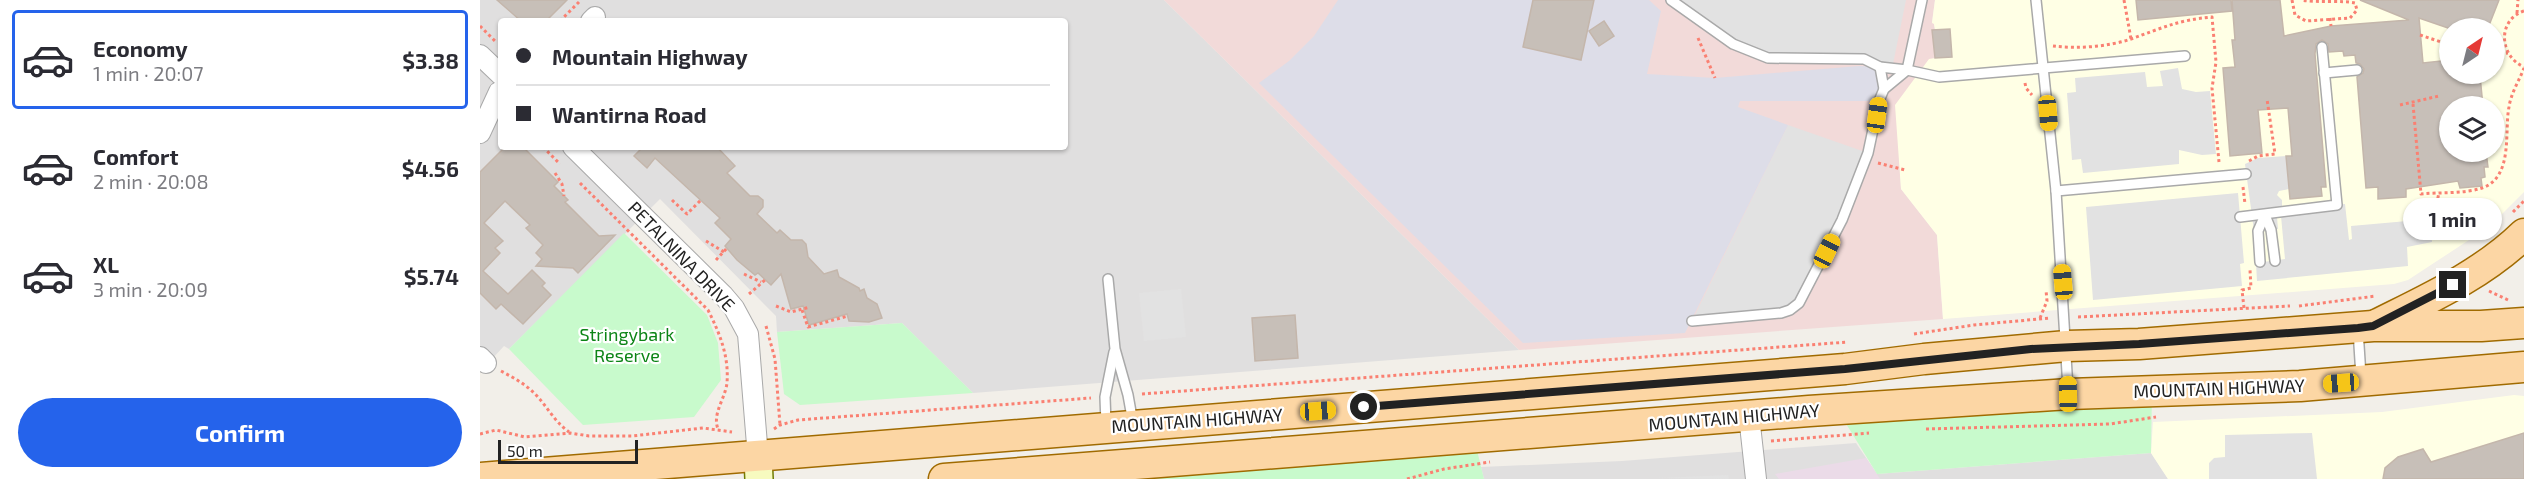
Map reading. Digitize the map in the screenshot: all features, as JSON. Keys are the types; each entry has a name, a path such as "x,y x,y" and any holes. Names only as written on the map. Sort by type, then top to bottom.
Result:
{"main road":[{"path":"2366,327 2441,292 2491,263 2516,225"},
{"name":"MOUNTAIN HIGHWAY","path":"480,478 1845,369 1924,359 2067,346 2139,344 2366,327 2481,326 2523,322"},
{"path":"2482,369 2523,322"},
{"name":"MOUNTAIN HIGHWAY","path":"944,479 1749,416 2068,394 2300,386 2524,367"},
{"path":"1120,426 1123,464"}],"street":[{"path":"480,55 498,85"},
{"path":"481,131 498,93"},
{"path":"481,131 498,123"},
{"name":"PETALNINA DRIVE","path":"576,150 734,308 748,334 758,456"},
{"path":"1749,416 1756,479"}],"lane":[{"path":"1671,0 1733,44 1768,58 1864,59 1880,67 1939,77 2044,70 2186,56"},
{"path":"1692,321 1781,313 1799,303 1842,220 1866,159 1879,101 1884,89 1907,70 1916,37 1922,0"},
{"path":"2036,0 2056,191 2067,346 2068,394"},
{"path":"2240,217 2337,205 2322,47"},
{"path":"1880,67 1884,89"},
{"path":"2324,73 2357,70"},
{"path":"2056,191 2246,174"},
{"path":"2265,215 2271,230 2275,261"},
{"path":"2260,262 2258,231 2265,215"},
{"path":"1108,279 1115,349 1128,395 1120,426"},
{"path":"2361,382 2366,327"},
{"path":"1115,349 1105,397 1120,426"}],"path":[{"path":"2124,0 2131,39"},
{"path":"2292,0 2294,12 2298,18 2306,21 2350,18 2356,13 2355,3 2348,0 2318,2 2301,0"},
{"path":"2517,14 2518,0"},
{"path":"563,18 579,2"},
{"path":"2414,104 2421,194 2481,188 2494,178 2505,154 2509,105 2524,68 2510,57 2505,48 2504,32 2508,22 2524,11"},
{"path":"1688,13 1715,78"},
{"path":"2042,48 2079,48 2131,39 2186,19 2212,17 2216,63 2212,88 2220,162"},
{"path":"2330,18 2331,26"},
{"path":"480,26 498,44"},
{"path":"2420,35 2439,41"},
{"path":"2024,71 2026,88 2032,95"},
{"path":"2400,105 2414,104 2439,96"},
{"path":"2241,163 2258,156 2275,154 2267,99"},
{"path":"546,150 563,166"},
{"path":"2251,154 2252,160"},
{"path":"1866,159 1905,170"},
{"path":"555,173 562,184 564,196"},
{"path":"579,182 708,310 720,334 725,358 727,385 716,423 720,459"},
{"path":"2435,240 2435,214 2439,192"},
{"path":"672,200 687,214 701,201"},
{"path":"2516,225 2524,201"},
{"path":"706,241 724,252"},
{"path":"716,260 727,248"},
{"path":"2244,309 2242,290 2251,288 2250,272"},
{"path":"744,274 763,281 749,294"},
{"path":"2040,318 2047,301 2046,279"},
{"path":"1906,335 2040,318 2098,318 2297,306 2383,295"},
{"path":"776,306 791,312 810,307"},
{"path":"802,310 808,327 848,316"},
{"path":"1128,395 1853,342"},
{"path":"483,360 524,385 538,397 558,423 570,433"},
{"path":"480,434 496,430 525,437 570,433 589,436 632,436 680,429 718,430 735,433 758,456 780,424 798,420 930,412 1105,397"},
{"path":"1919,429 2110,424 2164,416"},
{"path":"1767,441 1872,433"}],"shaded area":[{"path":"480,0 1164,0 1519,350 973,393 902,323 777,332 776,316 660,199 509,349 504,346 480,372"},
{"path":"1164,0 1935,0 1932,22 1935,30 1932,31 1935,58 1900,169 1901,189 1937,235 1943,319 1519,350"},
{"path":"1338,0 1649,0 1661,11 1647,74 1715,78 1859,66 1880,67 1884,89 1879,101 1740,101 1738,107 1788,125 1685,333 1523,343 1259,83 1289,61 1314,36"},
{"path":"1671,0 1906,0 1893,64 1864,59 1768,58 1733,44"},
{"path":"1935,0 2524,0 2524,192 2494,222 2469,240 2408,280 2394,284 1943,319 1937,235 1901,189 1895,105 1929,59 1935,58 1932,30 1935,30 1932,23"},
{"path":"2178,68 2182,89 2196,92 2210,91 2216,154 2202,155 2179,150 2179,164 2083,173 2081,159 2072,160 2067,93 2076,92 2075,78 2145,72 2147,87 2163,86 2160,71"},
{"path":"1788,125 1868,153 1842,220 1790,310 1692,321"},
{"path":"2286,156 2289,189 2279,191 2277,195 2282,200 2282,211 2345,204 2349,240 2352,239 2351,226 2430,219 2432,242 2407,247 2408,266 2257,281 2256,263 2285,259 2281,216 2277,217 2278,229 2254,231 2245,164 2258,158"},
{"path":"2238,193 2244,263 2240,264 2242,286 2093,300 2086,207"},
{"path":"1181,289 1186,337 1144,341 1139,293"},
{"path":"2514,395 2524,396 2524,479 2168,479 2151,453 2153,422 2382,412"},
{"path":"2312,433 2317,479 2209,479 2209,463 2214,458 2225,457 2225,435"},
{"path":"1856,443 1877,474 2151,453 2168,479 1484,479 1481,467 1622,461"},
{"path":"1866,458 1880,479 1779,479 1775,474"},
{"path":"1728,475 1729,479 1658,478"}],"green space":[{"name":"Stringybark Reserve","path":"624,233 707,315 718,343 721,380 694,417 583,425 509,349"},
{"path":"902,323 973,393 800,405 784,394 777,332"},
{"path":"2152,390 2151,453 1877,474 1837,409"},
{"path":"1474,438 1484,479 944,479"}],"building":[{"path":"497,0 567,0 549,18 518,18"},
{"path":"1533,0 1594,0 1581,60 1523,47"},
{"path":"2136,0 2231,0 2232,11 2138,20"},
{"path":"2232,0 2280,0 2284,36 2331,26 2409,20 2360,0 2499,0 2492,18 2439,18 2439,25 2419,18 2423,63 2439,61 2439,84 2481,84 2482,96 2439,96 2439,162 2487,162 2488,167 2484,167 2485,177 2481,178 2482,186 2460,188 2458,181 2406,189 2406,197 2378,199 2378,187 2366,188 2357,77 2363,73 2364,69 2356,63 2355,55 2344,56 2343,51 2329,52 2328,44 2322,40 2316,44 2315,54 2326,187 2321,187 2322,196 2290,199 2286,156 2292,156 2288,108 2258,110 2262,153 2230,156 2223,68 2235,67 2232,40 2235,40"},
{"path":"1604,21 1614,36 1599,46 1589,31"},
{"path":"1950,29 1952,57 1935,58 1932,30"},
{"path":"502,150 526,150 558,182 554,186 568,200 565,202 599,236 615,235 578,273 573,268 536,266 542,259 536,253 543,245 526,228 530,225 505,201 484,223 503,241 495,248 500,253 483,271 508,294 532,270 545,283 542,286 551,295 523,324 501,304 496,309 480,293 480,172"},
{"path":"640,150 720,150 735,166 727,173 750,196 758,196 763,200 763,207 757,214 777,233 780,230 791,240 802,240 806,244 808,257 824,274 837,270 839,277 859,288 860,291 864,289 867,298 877,304 882,318 869,322 849,321 847,314 809,325 803,306 791,309 781,274 771,285 758,273 755,275 725,246 731,239 715,223 720,218 655,158 647,168 634,156"},
{"path":"1295,315 1298,358 1255,361 1252,318"},
{"path":"2524,433 2524,479 2383,479 2385,468 2398,457 2423,449 2431,462"}],"route":[{"path":"1364,407 1845,369 1924,359 2067,346 2139,344 2358,328 2373,326 2453,285"}]}
